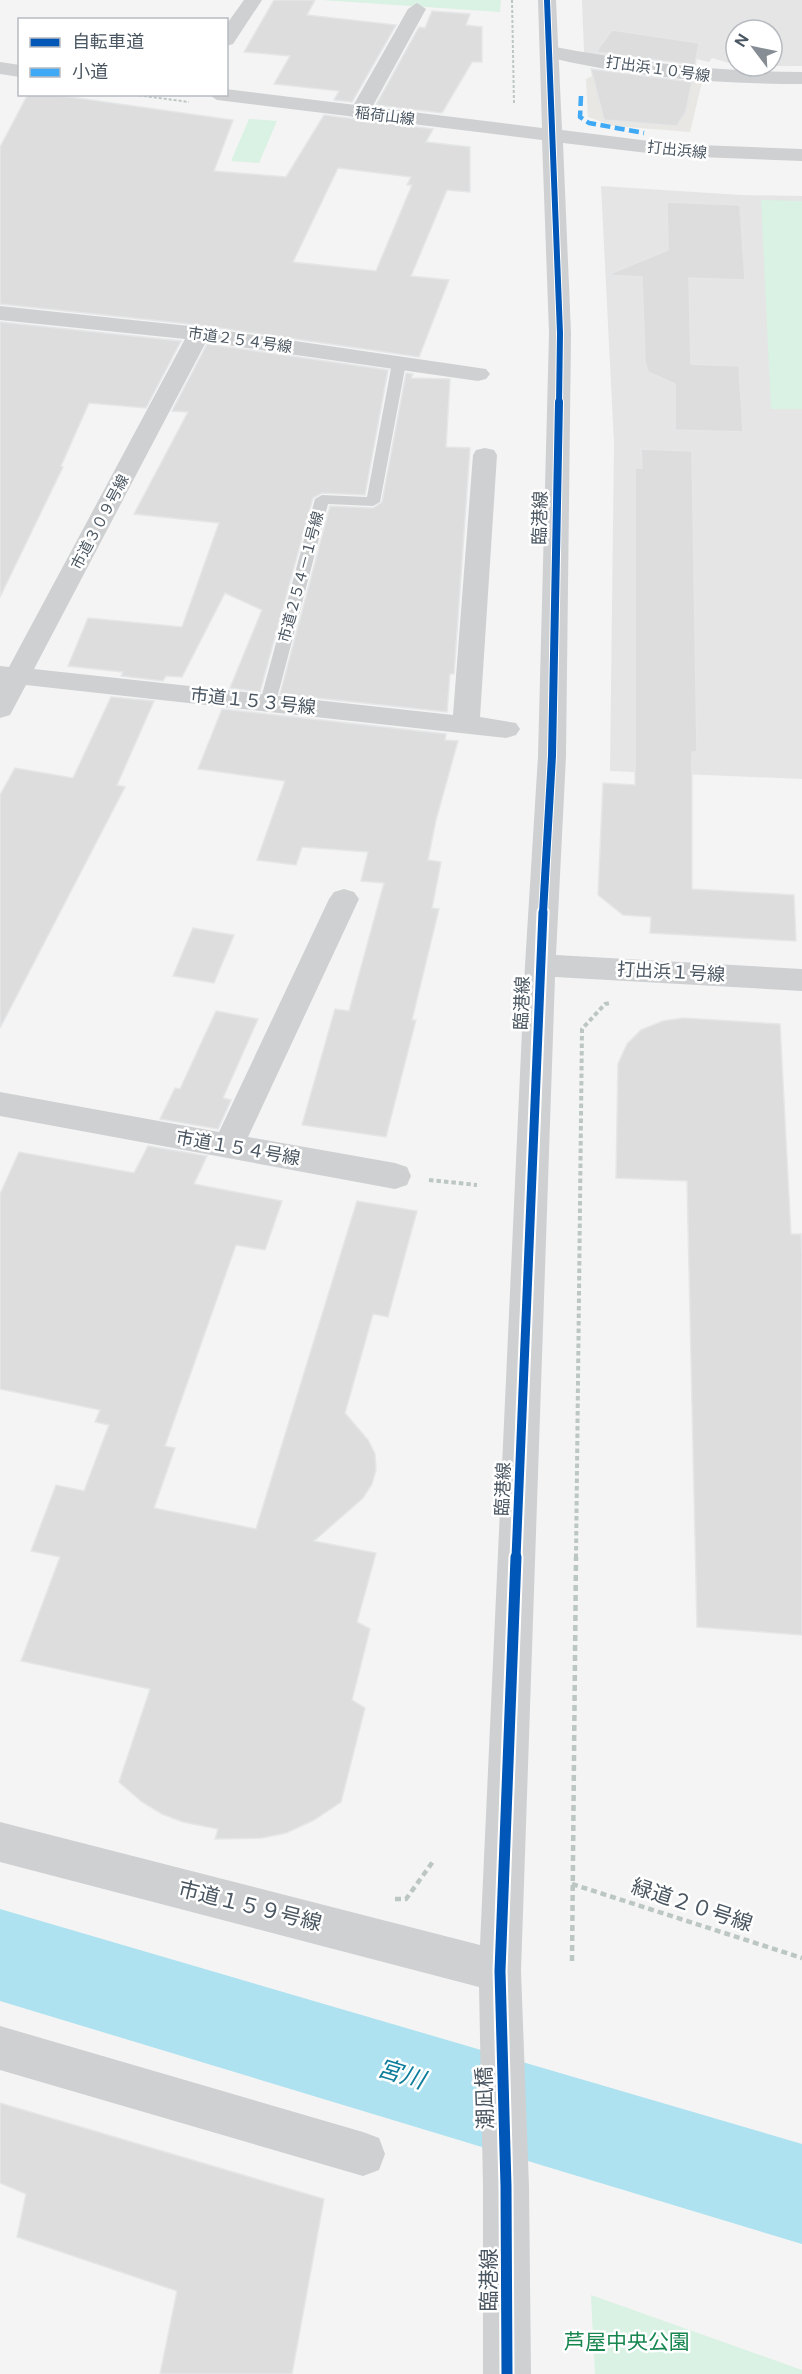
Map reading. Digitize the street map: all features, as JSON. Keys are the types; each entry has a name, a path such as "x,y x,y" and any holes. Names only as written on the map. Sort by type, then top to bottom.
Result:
{"street":[{"path":"228,37 253,0"},
{"name":"臨港線","path":"500,1990 540,965 552,756 560,345 547,0"},
{"path":"359,113 417,9"},
{"name":"打出浜１０号線","path":"550,52 621,65 722,77 802,78"},
{"path":"0,68 18,71"},
{"name":"稲荷山線","path":"228,95 552,136"},
{"name":"打出浜線","path":"552,136 725,154 802,155"},
{"name":"市道２５４号線","path":"0,313 199,334 478,374"},
{"name":"市道３０９号線","path":"0,710 9,675 199,334"},
{"path":"466,724 485,455"},
{"name":"市道１５３号線","path":"9,675 506,729"},
{"path":"228,1146 344,899"},
{"name":"打出浜１号線","path":"540,965 802,980"},
{"name":"市道１５４号線","path":"0,1104 395,1176"},
{"name":"市道１５９号線","path":"0,1842 500,1990"},
{"name":"潮凪橋","path":"500,1990 506,2186"},
{"path":"0,2048 363,2154"},
{"name":"臨港線","path":"506,2186 507,2374"}],"lane":[{"name":"市道２５４－１号線","path":"268,702 322,499 373,502 399,363"}],"path":[{"path":"512,0 514,112"},
{"path":"572,1961 582,1029 605,1004 617,1002"},
{"path":"395,1176 477,1185"}],"shaded area":[{"path":"582,0 802,0 802,66 784,66 784,18 724,18 724,62 712,58 709,62 685,56 636,56 617,60 584,53"},
{"path":"596,74 702,82 690,132 614,126 588,117 586,79"},
{"path":"601,186 741,195 802,196 802,779 610,771 614,443"}],"green space":[{"path":"321,0 501,0 500,12"},
{"path":"249,119 277,121 259,163 231,161"},
{"path":"761,200 802,201 802,409 771,409"},
{"name":"芦屋中央公園","path":"591,2295 802,2370 802,2374 595,2374"}],"building":[{"path":"274,0 315,0 307,15 396,25 352,102 334,100 339,91 274,84 290,56 244,52"},
{"path":"432,11 470,14 466,25 482,27 482,62 472,62 442,113 376,105 419,27 425,28"},
{"path":"612,30 699,43 695,65 596,52"},
{"path":"591,69 692,82 686,111 677,126 604,120"},
{"path":"27,96 63,96 233,120 214,171 286,177 324,115 433,129 426,142 470,147 470,192 447,190 411,276 449,280 419,357 199,325 0,304 0,147","holes":["338,168 411,177 407,185 412,185 376,271 293,262"]},
{"path":"667,202 740,205 745,280 689,278 691,364 739,366 743,432 675,430 675,384 648,372 645,363 642,277 607,275 668,250"},
{"path":"0,322 181,341 146,408 89,403 61,466 63,467 0,597"},
{"path":"207,344 388,370 365,495 322,493 313,498 260,692 230,688 262,610 225,593 182,677 166,676 163,681 121,676 123,672 68,666 88,618 182,627 219,523 134,514 188,412 172,411"},
{"path":"406,373 413,374 411,378 450,379 446,447 470,448 454,674 450,674 447,712 280,694 330,506 373,508 382,502"},
{"path":"641,449 692,451 697,752 692,752 692,889 794,895 796,941 650,933 651,917 623,915 598,895 603,783 635,785 635,468 642,468"},
{"path":"111,697 154,701 117,785 125,787 0,1028 0,795 15,768 73,778"},
{"path":"222,709 446,734 445,740 458,741 436,820 428,860 441,862 432,908 439,909 412,1020 416,1020 386,1137 302,1125 335,1009 349,1011 384,883 361,881 368,852 302,847 296,865 257,860 285,781 198,769"},
{"path":"193,928 234,935 214,983 173,976"},
{"path":"216,1011 258,1019 223,1098 231,1100 218,1129 160,1119 175,1088 180,1089"},
{"path":"683,1018 780,1024 791,1234 801,1234 802,1256 802,1635 697,1627 687,1181 616,1178 618,1064 627,1044 641,1030 663,1021"},
{"path":"148,1146 207,1156 194,1184 282,1201 265,1250 236,1245 165,1446 175,1448 154,1508 256,1529 357,1201 417,1211 388,1317 373,1314 345,1413 368,1440 375,1454 376,1470 372,1484 363,1498 314,1541 376,1553 357,1622 370,1629 352,1700 365,1708 341,1802 314,1820 286,1833 262,1838 215,1839 218,1829 183,1822 162,1814 142,1802 119,1782 150,1689 21,1661 60,1557 31,1551 56,1485 84,1491 109,1425 95,1422 100,1410 0,1389 0,1194 19,1152 134,1173"},
{"path":"0,2103 324,2199 292,2374 160,2374 177,2291 17,2237 26,2194 0,2183"}],"waterway":[{"name":"宮川","path":"0,1955 802,2194"}],"marked path":[{"path":"581,96 580,117 589,123 644,133"}],"cycle path":[{"path":"507,2374 506,2186 500,1971 540,965 552,756 560,333 547,0"}]}
